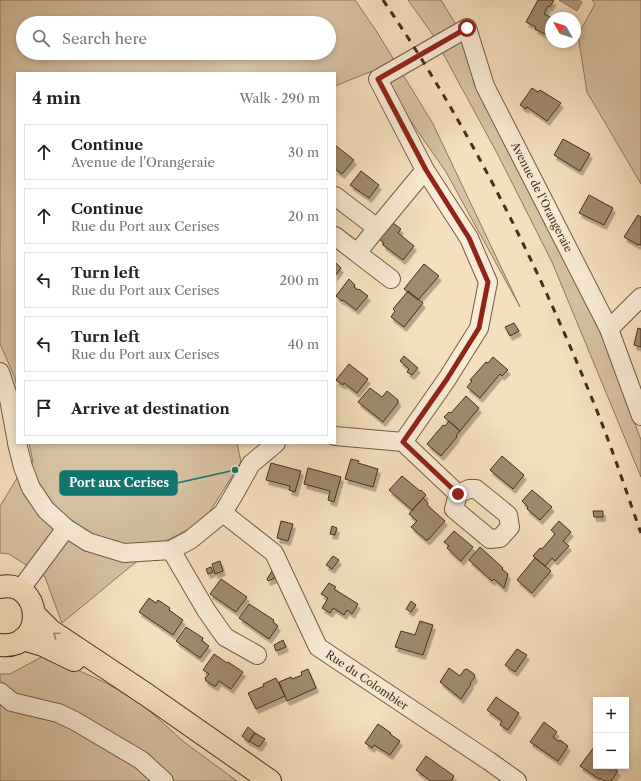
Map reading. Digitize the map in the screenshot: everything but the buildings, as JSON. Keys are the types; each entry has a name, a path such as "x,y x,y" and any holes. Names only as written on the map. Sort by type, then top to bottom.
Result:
{"main road":[{"path":"0,645 15,644 23,640 29,633 35,615 33,605 28,596 10,588"},
{"path":"35,615 51,631 147,695 270,781"},
{"path":"23,640 43,645 147,695"}],"street":[{"name":"Avenue de l'Orangeraie","path":"426,170 378,79 467,28 485,86 609,329 641,416"},
{"path":"357,253 426,170 469,238 488,282 479,328 447,379 403,442"},
{"path":"336,197 377,228"},
{"path":"336,237 391,279"},
{"path":"609,329 641,297"},
{"path":"0,372 9,400 16,438"},
{"path":"336,436 403,442 458,494"},
{"path":"17,444 23,468 32,488 46,510 66,528 88,542 124,553 172,550 190,540 223,512 250,464 275,444"},
{"name":"Rue du Colombier","path":"223,512 274,552 318,647 518,781"},
{"path":"10,588 66,528"},
{"path":"172,550 206,610 225,637 257,655"},
{"path":"0,692 12,702 58,713 75,721 141,760 164,781"}],"shaded area":[{"path":"0,0 355,0 377,32 433,124 520,307 446,172 399,104 372,71 336,86 336,72 16,72 16,383 0,344"},
{"path":"408,0 441,0 466,41 474,84 595,316 641,440 641,477 552,262 497,153 433,35"},
{"path":"559,0 578,0 582,2 577,11"},
{"path":"592,0 641,0 641,184 587,92 580,48 581,30 595,4"},
{"path":"29,444 237,444 241,462 204,521 166,541 131,566 62,623 45,577 9,554 0,553 0,506 19,475 33,462"},
{"path":"45,655 106,683 141,703 184,742 237,781 0,781 0,674 10,674"}],"railway":[{"path":"383,0 446,99 475,150 528,255 577,362 599,416 641,533"}],"place":[{"name":"Port aux Cerises","path":"235,470"}],"route":[{"path":"458,494 403,442 447,379 479,328 488,282 469,238 426,170 378,79 467,28"}]}
